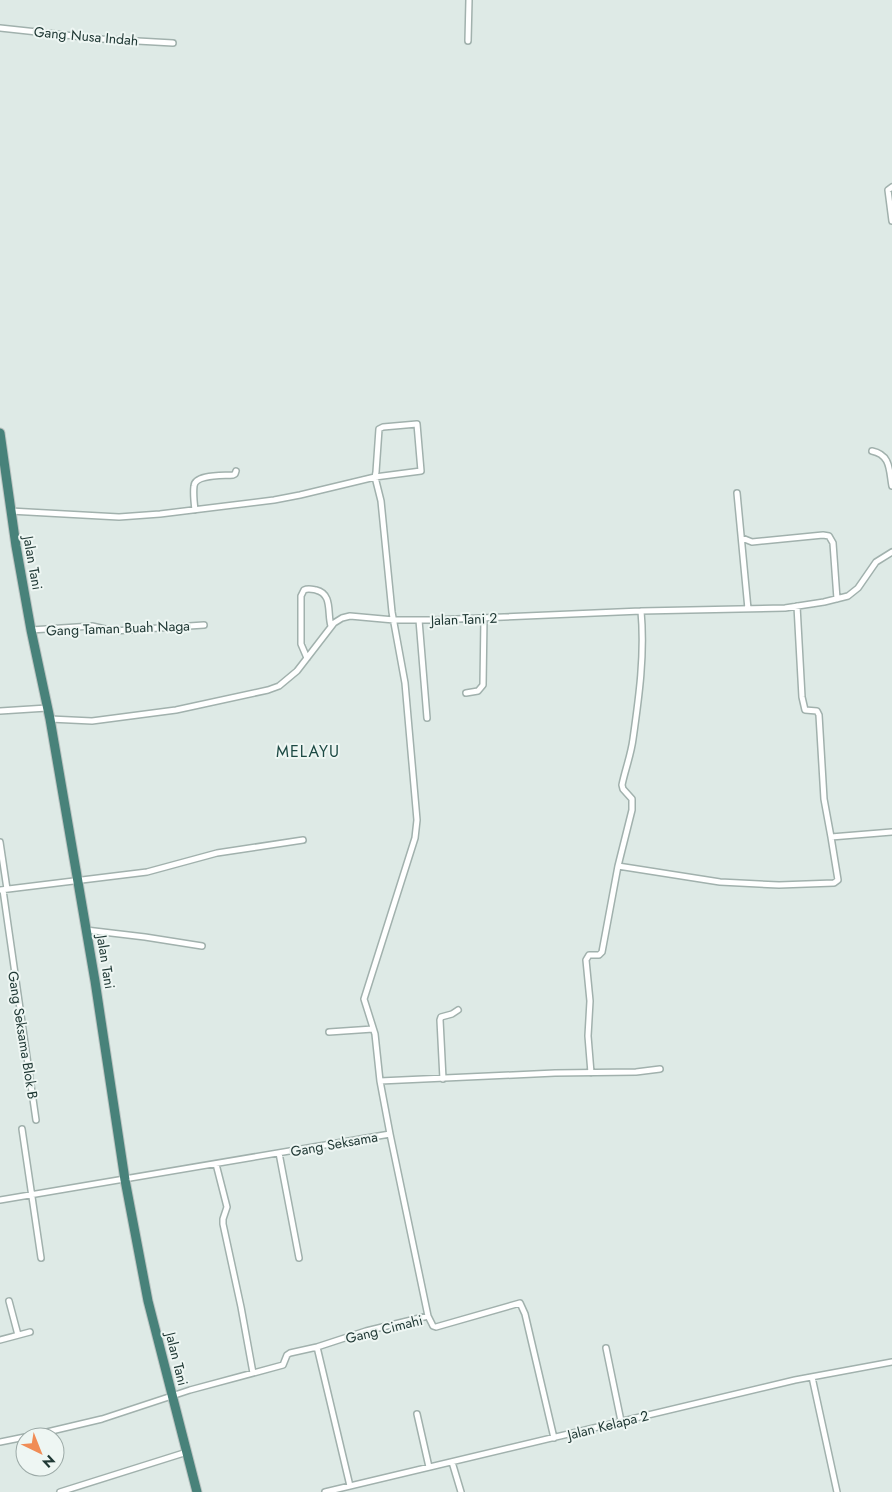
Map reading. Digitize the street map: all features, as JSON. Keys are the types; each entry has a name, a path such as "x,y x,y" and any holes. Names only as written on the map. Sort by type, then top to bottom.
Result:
{"highway":[{"name":"Jalan Tani","path":"0,433 4,499 10,511 31,630 50,719 78,880 125,1180 148,1301 197,1492"}],"street":[{"path":"468,41 469,0"},
{"name":"Gang Nusa Indah","path":"0,28 102,39 172,44"},
{"path":"892,187 888,190 892,221"},
{"path":"10,511 118,517 195,510 300,495 375,477 421,471 417,424 379,429 375,477 382,501 382,522 387,550 392,612 405,683 417,820 415,838 364,999 373,1028 390,1134"},
{"path":"872,451 882,453 886,458 891,474 892,486"},
{"path":"195,510 195,481 200,478 233,475 236,471"},
{"path":"737,493 748,610"},
{"path":"742,538 752,542 829,536 833,543 838,599"},
{"name":"Jalan Tani 2","path":"50,719 92,721 176,710 268,690 279,686 302,665 335,622 350,616 419,620 641,611 748,610 797,606 848,596 858,588 876,562 892,552"},
{"path":"307,658 301,644 301,596 304,590 307,588 325,594 328,600 331,626"},
{"path":"618,866 720,882 779,885 834,883 838,880 824,794 819,715 817,711 805,710 802,697 797,606"},
{"path":"591,1073 588,1036 590,1006 586,960 588,955 599,955 602,952 632,803 630,796 623,789 622,785 633,741 641,676 643,638 641,611"},
{"path":"466,693 478,691 483,685 484,618"},
{"path":"419,620 427,718"},
{"name":"Gang Taman Buah Naga","path":"31,630 92,626 114,631 204,625"},
{"path":"0,711 47,708"},
{"path":"831,837 892,832"},
{"path":"3,890 147,872 217,853 303,840"},
{"name":"Gang Seksama Blok B","path":"0,842 3,890 36,1120"},
{"path":"86,930 145,936 202,946"},
{"path":"443,1079 440,1018 458,1010"},
{"path":"329,1032 373,1028"},
{"path":"380,1081 555,1073 636,1072 660,1069"},
{"path":"22,1129 30,1196 41,1258"},
{"name":"Gang Seksama","path":"0,1200 390,1134 428,1316"},
{"path":"279,1153 285,1193 299,1258"},
{"path":"216,1164 228,1207 223,1224 253,1373"},
{"path":"9,1301 18,1335"},
{"name":"Gang Cimahi","path":"65,1428 102,1419 173,1396 284,1365 286,1357 290,1353 317,1347 366,1331 428,1316 433,1326 436,1327 520,1303 525,1314 554,1438"},
{"path":"0,1340 30,1332"},
{"path":"317,1347 350,1486"},
{"path":"606,1348 621,1421"},
{"name":"Jalan Kelapa 2","path":"325,1492 812,1377 892,1362"},
{"path":"812,1377 837,1492"},
{"path":"417,1414 429,1467"},
{"name":"Gang Cimahi","path":"0,1442 15,1439"},
{"path":"60,1492 188,1452"},
{"path":"452,1462 461,1492"}],"district":[{"name":"MELAYU","path":"308,751"}]}
